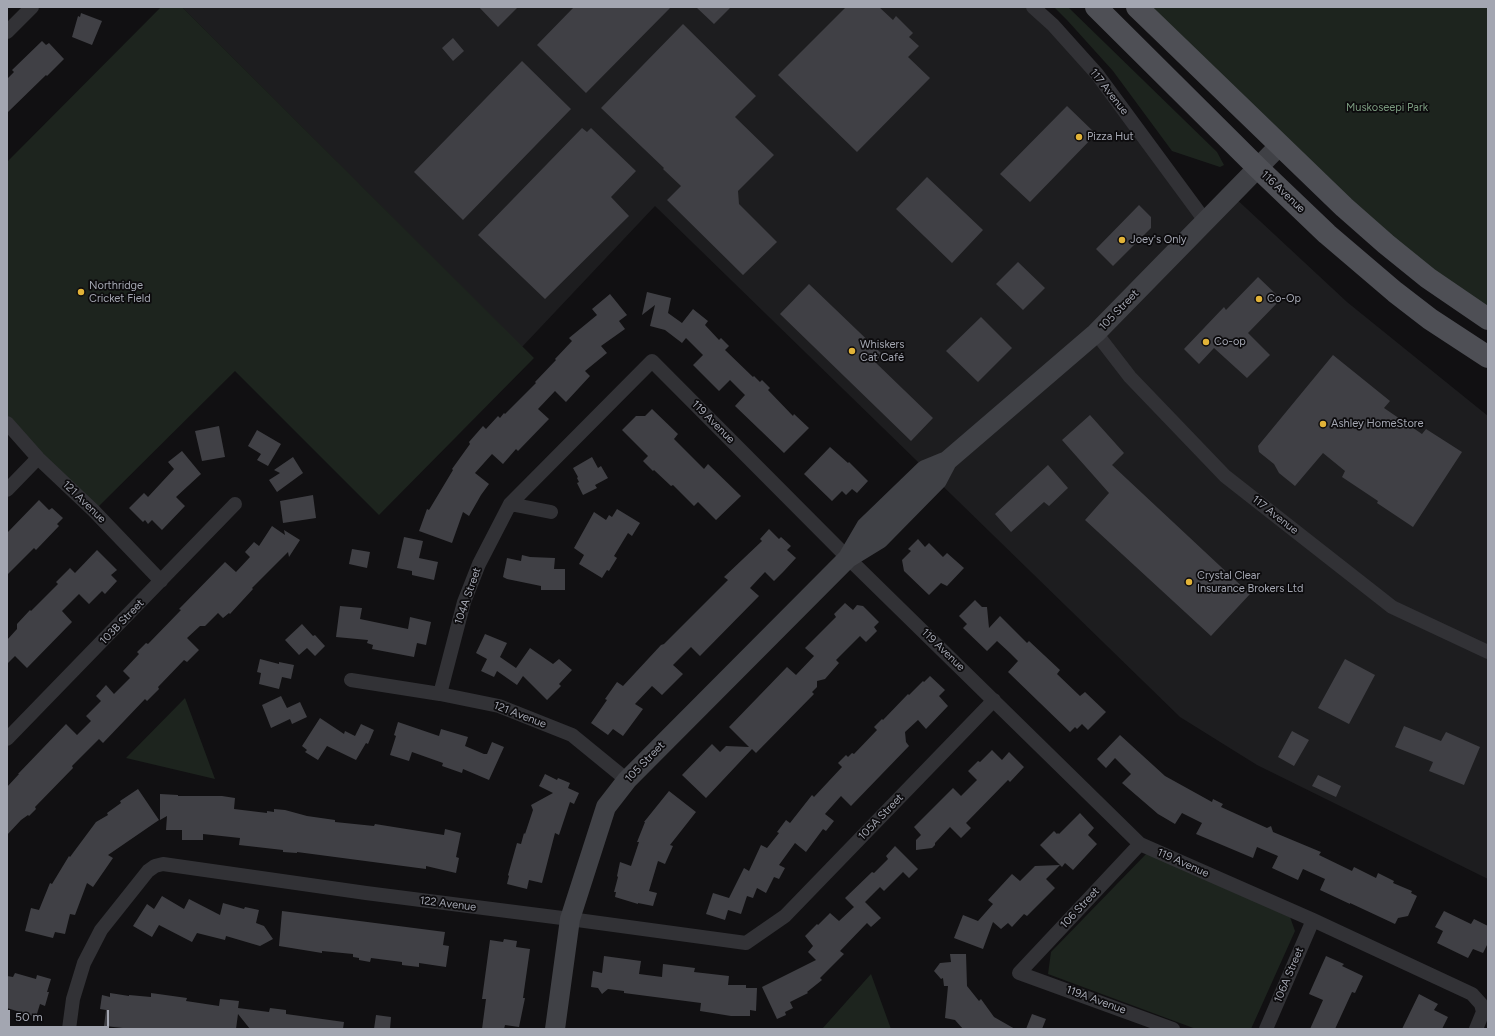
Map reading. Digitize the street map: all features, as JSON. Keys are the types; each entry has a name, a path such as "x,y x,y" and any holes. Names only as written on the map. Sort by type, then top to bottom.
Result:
{"main road":[{"name":"116 Avenue","path":"1096,7 1258,168 1327,234 1395,292 1430,319 1488,357"},
{"path":"1137,7 1344,207 1428,278 1488,320"}],"street":[{"path":"7,32 32,7"},
{"name":"117 Avenue","path":"1033,7 1053,25 1097,74 1206,222"},
{"name":"105 Street","path":"555,1029 570,919 606,808 627,780 848,558 866,527 925,470 947,461 1096,333 1280,145"},
{"name":"117 Avenue","path":"1096,333 1130,377 1225,476 1392,607 1488,652"},
{"name":"119 Avenue","path":"510,504 652,361 848,558 1140,844 1313,920 1472,994 1481,1004 1483,1012 1476,1029"},
{"name":"121 Avenue","path":"7,423 38,458 94,511 161,581"},
{"path":"7,490 38,458"},
{"name":"103B Street","path":"7,739 235,504"},
{"path":"510,504 551,512"},
{"name":"104A Street","path":"440,694 464,602 479,564 510,504"},
{"name":"121 Avenue","path":"351,680 440,694 499,706 572,735 627,780"},
{"name":"105A Street","path":"764,930 785,916 994,700"},
{"name":"106 Street","path":"1019,973 1140,844"},
{"name":"122 Avenue","path":"69,1029 73,999 84,963 101,930 148,871 155,866 163,864 366,893 746,943 764,930"},
{"name":"106A Street","path":"1266,1029 1313,920"},
{"name":"119A Avenue","path":"1019,973 1173,1029"}],"shaded area":[{"path":"182,7 1033,7 1053,25 1206,221 1232,195 1347,302 1488,416 1488,879 1257,765 1180,717 655,206 522,347"}],"green space":[{"path":"161,7 182,7 534,358 379,515 235,371 94,511 7,423 7,162"},
{"path":"1054,7 1068,7 1217,152 1224,165 1220,167 1172,151 1113,71"},
{"name":"Muskoseepi Park","path":"1145,7 1488,7 1488,319 1428,278"},
{"path":"185,698 215,779 126,758"},
{"path":"1148,852 1290,917 1295,931 1251,1029 1196,1029 1048,974 1051,952"},
{"path":"871,974 891,1029 822,1029"}],"building":[{"path":"479,7 518,7 498,27"},
{"path":"574,7 671,7 586,93 537,45"},
{"path":"696,7 731,7 714,24"},
{"path":"846,7 879,7 893,20 896,16 913,33 909,37 919,46 908,57 930,78 857,152 778,75"},
{"path":"81,13 102,21 92,45 72,37 78,16 80,17"},
{"path":"683,24 756,96 735,117 774,155 738,191 739,204 777,242 743,275 667,200 681,186 601,108"},
{"path":"453,38 464,51 453,61 442,48"},
{"path":"42,41 46,45 49,43 64,59 7,113 7,79 14,72 12,70"},
{"path":"522,61 571,109 463,220 414,172"},
{"path":"1067,106 1096,134 1030,202 1000,174"},
{"path":"582,128 587,132 591,128 636,171 611,197 629,216 545,299 478,235"},
{"path":"927,177 983,230 952,263 896,209"},
{"name":"Joey's Only","path":"1139,205 1151,217 1151,228 1113,266 1096,249"},
{"path":"1018,262 1045,288 1023,310 996,284"},
{"path":"1258,277 1281,299 1248,333 1270,355 1247,378 1214,348 1199,364 1184,349 1224,307 1226,310"},
{"path":"809,284 882,354 875,362 933,418 911,441 780,314"},
{"path":"647,292 671,298 668,313 682,323 693,309 708,321 705,325 719,340 721,338 729,346 725,350 753,377 754,376 760,382 762,380 770,388 768,390 793,416 794,414 809,428 784,453 735,406 745,395 730,380 719,391 693,365 703,355 686,338 682,343 665,330 650,326 655,305 642,315"},
{"path":"610,294 627,315 619,321 625,329 601,346 607,353 585,371 590,376 566,402 555,391 538,409 549,419 518,451 516,449 503,464 492,454 475,473 489,484 469,516 463,512 452,543 419,531 427,509 429,510 453,470 452,469 470,444 469,442 483,426 486,429 498,416 500,418 504,413 505,414 536,383 535,382 572,341 569,338 597,315 592,309"},
{"path":"981,317 1012,348 978,382 946,351"},
{"path":"1333,355 1390,401 1384,408 1422,434 1426,429 1462,452 1413,527 1342,477 1345,471 1323,453 1295,486 1279,473 1274,464 1259,452 1258,446"},
{"path":"652,409 678,434 674,439 704,469 708,464 741,496 716,520 698,502 694,506 673,485 671,486 654,470 653,471 643,461 648,456 622,430 636,416 645,416"},
{"path":"1090,415 1124,453 1112,465 1250,594 1211,636 1085,520 1109,493 1062,440"},
{"path":"219,426 225,457 202,461 195,431"},
{"path":"257,430 281,444 268,466 257,460 261,454 248,446"},
{"path":"830,447 848,463 849,462 868,481 857,493 852,489 846,495 842,491 832,501 804,474"},
{"path":"182,451 201,474 176,497 185,506 162,530 152,520 148,524 145,520 143,522 129,508 144,493 148,497 174,469 168,462"},
{"path":"293,457 303,473 277,492 269,480 280,473 274,470"},
{"path":"592,457 598,468 601,466 608,478 595,485 597,488 583,495 577,483 579,482 578,477 573,468"},
{"path":"1048,465 1068,488 1049,506 1044,502 1011,532 995,514"},
{"path":"313,495 316,518 283,523 280,501"},
{"path":"39,500 49,510 52,508 63,518 57,524 59,526 36,550 34,548 7,575 7,533"},
{"path":"617,509 640,523 632,536 628,533 614,556 617,558 609,571 607,570 602,578 579,564 584,555 574,548 594,512 606,520 609,515 612,517"},
{"path":"272,526 285,535 284,530 300,540 289,557 288,552 252,588 253,589 230,614 229,613 223,618 218,613 205,626 200,626 187,638 199,650 187,662 184,660 158,687 159,689 147,701 145,699 103,743 99,739 35,807 36,809 29,816 28,815 21,820 7,835 7,787 18,774 66,724 77,735 91,721 86,716 101,701 96,696 106,685 114,694 130,678 123,671 139,654 137,652 146,643 148,644 181,610 179,609 225,562 236,572 250,557 245,552 254,542 259,546"},
{"path":"769,529 779,539 781,537 791,546 787,550 796,558 774,581 765,572 750,588 759,596 700,656 691,647 673,665 683,674 662,695 652,686 635,704 643,709 623,736 613,729 608,735 591,723 617,682 623,686 661,645 664,644 728,580 724,577 762,541 760,539"},
{"path":"404,537 423,541 419,558 438,562 434,580 412,575 412,571 397,568"},
{"path":"918,539 925,547 929,543 943,557 947,553 964,568 947,586 941,583 929,595 904,571 902,560 911,551 908,549"},
{"path":"352,549 370,552 367,568 349,564"},
{"path":"97,550 117,570 111,575 117,581 105,594 102,591 89,604 79,594 62,611 72,622 27,668 15,656 7,664 7,640 17,629 17,624 58,584 56,582 70,568 75,573"},
{"path":"522,555 530,557 555,558 554,569 565,569 565,590 541,590 541,586 503,577 507,558 521,561"},
{"path":"975,600 982,607 987,607 989,628 1000,616 1027,643 1029,641 1060,670 1057,674 1080,696 1085,692 1106,712 1088,730 1082,724 1077,729 1075,727 1070,732 1008,672 1018,661 1010,653 997,641 987,651 963,628 967,624 959,616"},
{"path":"845,603 853,610 857,605 863,606 879,622 874,627 877,631 866,642 860,636 836,660 839,663 825,679 817,681 817,687 812,692 814,694 756,753 752,749 706,798 682,775 712,744 720,752 726,746 749,747 729,727 787,667 796,675 814,656 805,648 836,617 834,614"},
{"path":"340,606 362,608 360,619 408,629 410,617 431,622 426,645 417,643 414,657 372,649 373,645 367,643 368,640 336,637"},
{"path":"302,624 325,646 315,656 307,648 299,655 285,640"},
{"path":"485,634 507,643 500,657 516,668 530,648 553,664 559,659 572,670 559,684 561,686 547,700 523,676 517,685 497,671 494,677 481,671 487,659 476,653"},
{"path":"260,659 279,664 279,662 294,665 291,679 282,677 279,689 259,684 261,673 257,672"},
{"path":"1345,659 1375,675 1349,724 1318,708"},
{"path":"930,676 945,690 939,696 948,706 926,729 918,720 905,732 906,742 909,746 851,806 841,796 825,814 834,821 826,831 823,829 806,852 795,843 779,865 785,868 779,879 774,877 766,893 757,888 753,898 747,896 741,914 728,910 725,920 706,914 713,893 729,898 744,868 749,871 761,845 767,848 779,833 777,832 786,820 790,823 812,795 814,797 842,767 838,763 846,755 848,757 852,753 854,754 877,730 874,727 882,719 883,720 908,694 909,695"},
{"path":"281,696 287,708 300,702 307,717 292,724 290,719 271,728 262,705"},
{"path":"320,718 344,734 345,731 355,736 361,724 374,730 368,744 366,743 356,760 327,746 318,760 305,752 307,750 302,746"},
{"path":"398,722 439,736 441,729 468,737 465,746 484,754 487,754 492,742 504,747 489,780 463,769 462,773 442,766 443,763 412,752 409,761 390,755 396,736 394,735"},
{"path":"1404,726 1441,741 1446,732 1480,747 1464,785 1429,771 1433,762 1395,747"},
{"path":"1292,731 1309,740 1294,766 1278,757"},
{"path":"1120,735 1165,776 1212,802 1213,799 1223,804 1221,807 1267,828 1271,826 1273,832 1321,852 1319,855 1352,871 1354,867 1376,878 1378,873 1394,881 1393,883 1412,891 1411,893 1417,896 1408,916 1398,918 1395,924 1320,890 1325,879 1303,869 1298,880 1272,868 1278,856 1257,847 1253,858 1196,834 1202,823 1182,813 1175,824 1158,814 1122,783 1131,774 1115,758 1106,768 1097,759"},
{"path":"992,750 1002,760 1009,752 1024,767 1010,782 1008,780 966,823 971,828 961,838 950,827 932,848 916,850 916,840 921,835 914,827 953,788 961,796 977,780 968,771"},
{"path":"545,774 557,780 558,778 570,783 568,788 579,793 574,804 570,802 559,835 555,833 542,883 529,880 527,889 507,884 508,875 517,843 521,844 533,810 531,805 553,793 539,786"},
{"path":"1318,775 1341,786 1336,797 1312,786"},
{"path":"138,789 159,820 108,855 113,858 93,887 87,883 75,915 70,914 65,934 55,932 53,938 25,931 31,908 39,910 50,883 52,884 69,856 70,857 96,822 108,815 107,813 121,803 120,801"},
{"path":"669,791 696,812 670,845 673,846 665,864 658,861 649,891 657,893 653,906 638,904 615,897 616,892 614,892 620,862 631,866 644,822"},
{"path":"160,794 178,796 222,796 235,798 234,809 267,813 267,811 274,812 274,809 285,810 307,816 335,820 335,822 374,826 375,824 444,835 445,829 461,833 456,857 459,858 456,873 426,866 426,869 297,852 283,852 283,850 239,845 240,838 203,834 203,840 182,840 182,830 166,830 167,816 160,820"},
{"path":"1080,813 1094,828 1088,835 1097,844 1073,870 1065,863 1062,867 1040,845 1054,831 1059,834"},
{"path":"895,846 918,869 909,878 903,872 884,891 880,887 865,902 881,918 871,927 867,923 840,951 844,954 820,978 822,980 807,992 808,993 790,1002 793,1008 785,1012 786,1015 777,1019 762,987 816,960 808,952 813,946 805,936 830,913 839,921 854,907 845,898 888,859 886,856"},
{"path":"1060,865 1046,879 1055,888 1027,916 1024,914 1012,927 1008,923 1001,929 993,922 983,949 954,938 963,915 978,921 993,904 988,900 1012,874 1020,881 1035,866"},
{"path":"162,896 184,909 189,899 220,915 223,903 244,909 245,907 259,910 256,923 264,926 273,939 260,946 226,936 225,940 197,933 192,942 159,925 152,937 133,926 147,904 154,909"},
{"path":"282,911 445,932 443,945 449,946 446,967 419,963 419,967 402,965 402,962 371,958 370,962 359,960 359,958 353,957 353,954 322,951 322,953 279,946"},
{"path":"1444,911 1471,924 1474,919 1488,926 1488,943 1483,953 1473,949 1468,958 1437,943 1443,931 1435,927"},
{"path":"504,939 517,941 516,947 530,949 523,998 525,998 519,1027 505,1025 504,1029 482,1029 486,999 482,999 490,940 503,942"},
{"path":"950,954 966,954 967,986 979,1001 981,999 994,1017 1015,1029 963,1029 955,1020 945,1018 948,986 944,986 943,978 941,979 934,971 940,963 951,962"},
{"path":"604,956 641,961 639,974 662,977 663,964 695,968 694,972 729,976 728,985 746,985 746,988 757,988 756,1011 750,1010 750,1016 731,1016 700,1011 701,1003 624,993 624,991 608,989 602,994 598,988 591,987 593,971 602,973"},
{"path":"1326,956 1344,964 1342,966 1363,976 1355,993 1352,992 1335,1029 1310,1029 1323,1000 1309,994"},
{"path":"15,973 36,979 37,975 51,979 45,1006 40,1004 36,1017 7,1008 7,976 13,977"},
{"path":"110,993 151,997 151,993 187,998 186,1001 219,1006 220,999 239,1001 238,1008 269,1012 270,1008 286,1010 286,1014 344,1022 343,1029 250,1029 238,1014 236,1029 132,1029 104,1026 106,1010 100,1009 102,995 110,997"},
{"path":"1419,994 1438,1004 1434,1010 1448,1017 1442,1029 1402,1029"},
{"path":"1032,1014 1046,1019 1042,1029 1026,1029"},
{"path":"376,1015 391,1017 390,1029 374,1029"}],"place":[{"name":"Pizza Hut","path":"1079,137"},
{"name":"Joey's Only","path":"1122,240"},
{"name":"Northridge Cricket Field","path":"81,292"},
{"name":"Co-Op","path":"1259,299"},
{"name":"Co-op","path":"1206,342"},
{"name":"Whiskers Cat Café","path":"852,351"},
{"name":"Ashley HomeStore","path":"1323,424"},
{"name":"Crystal Clear Insurance Brokers Ltd","path":"1189,582"}]}
